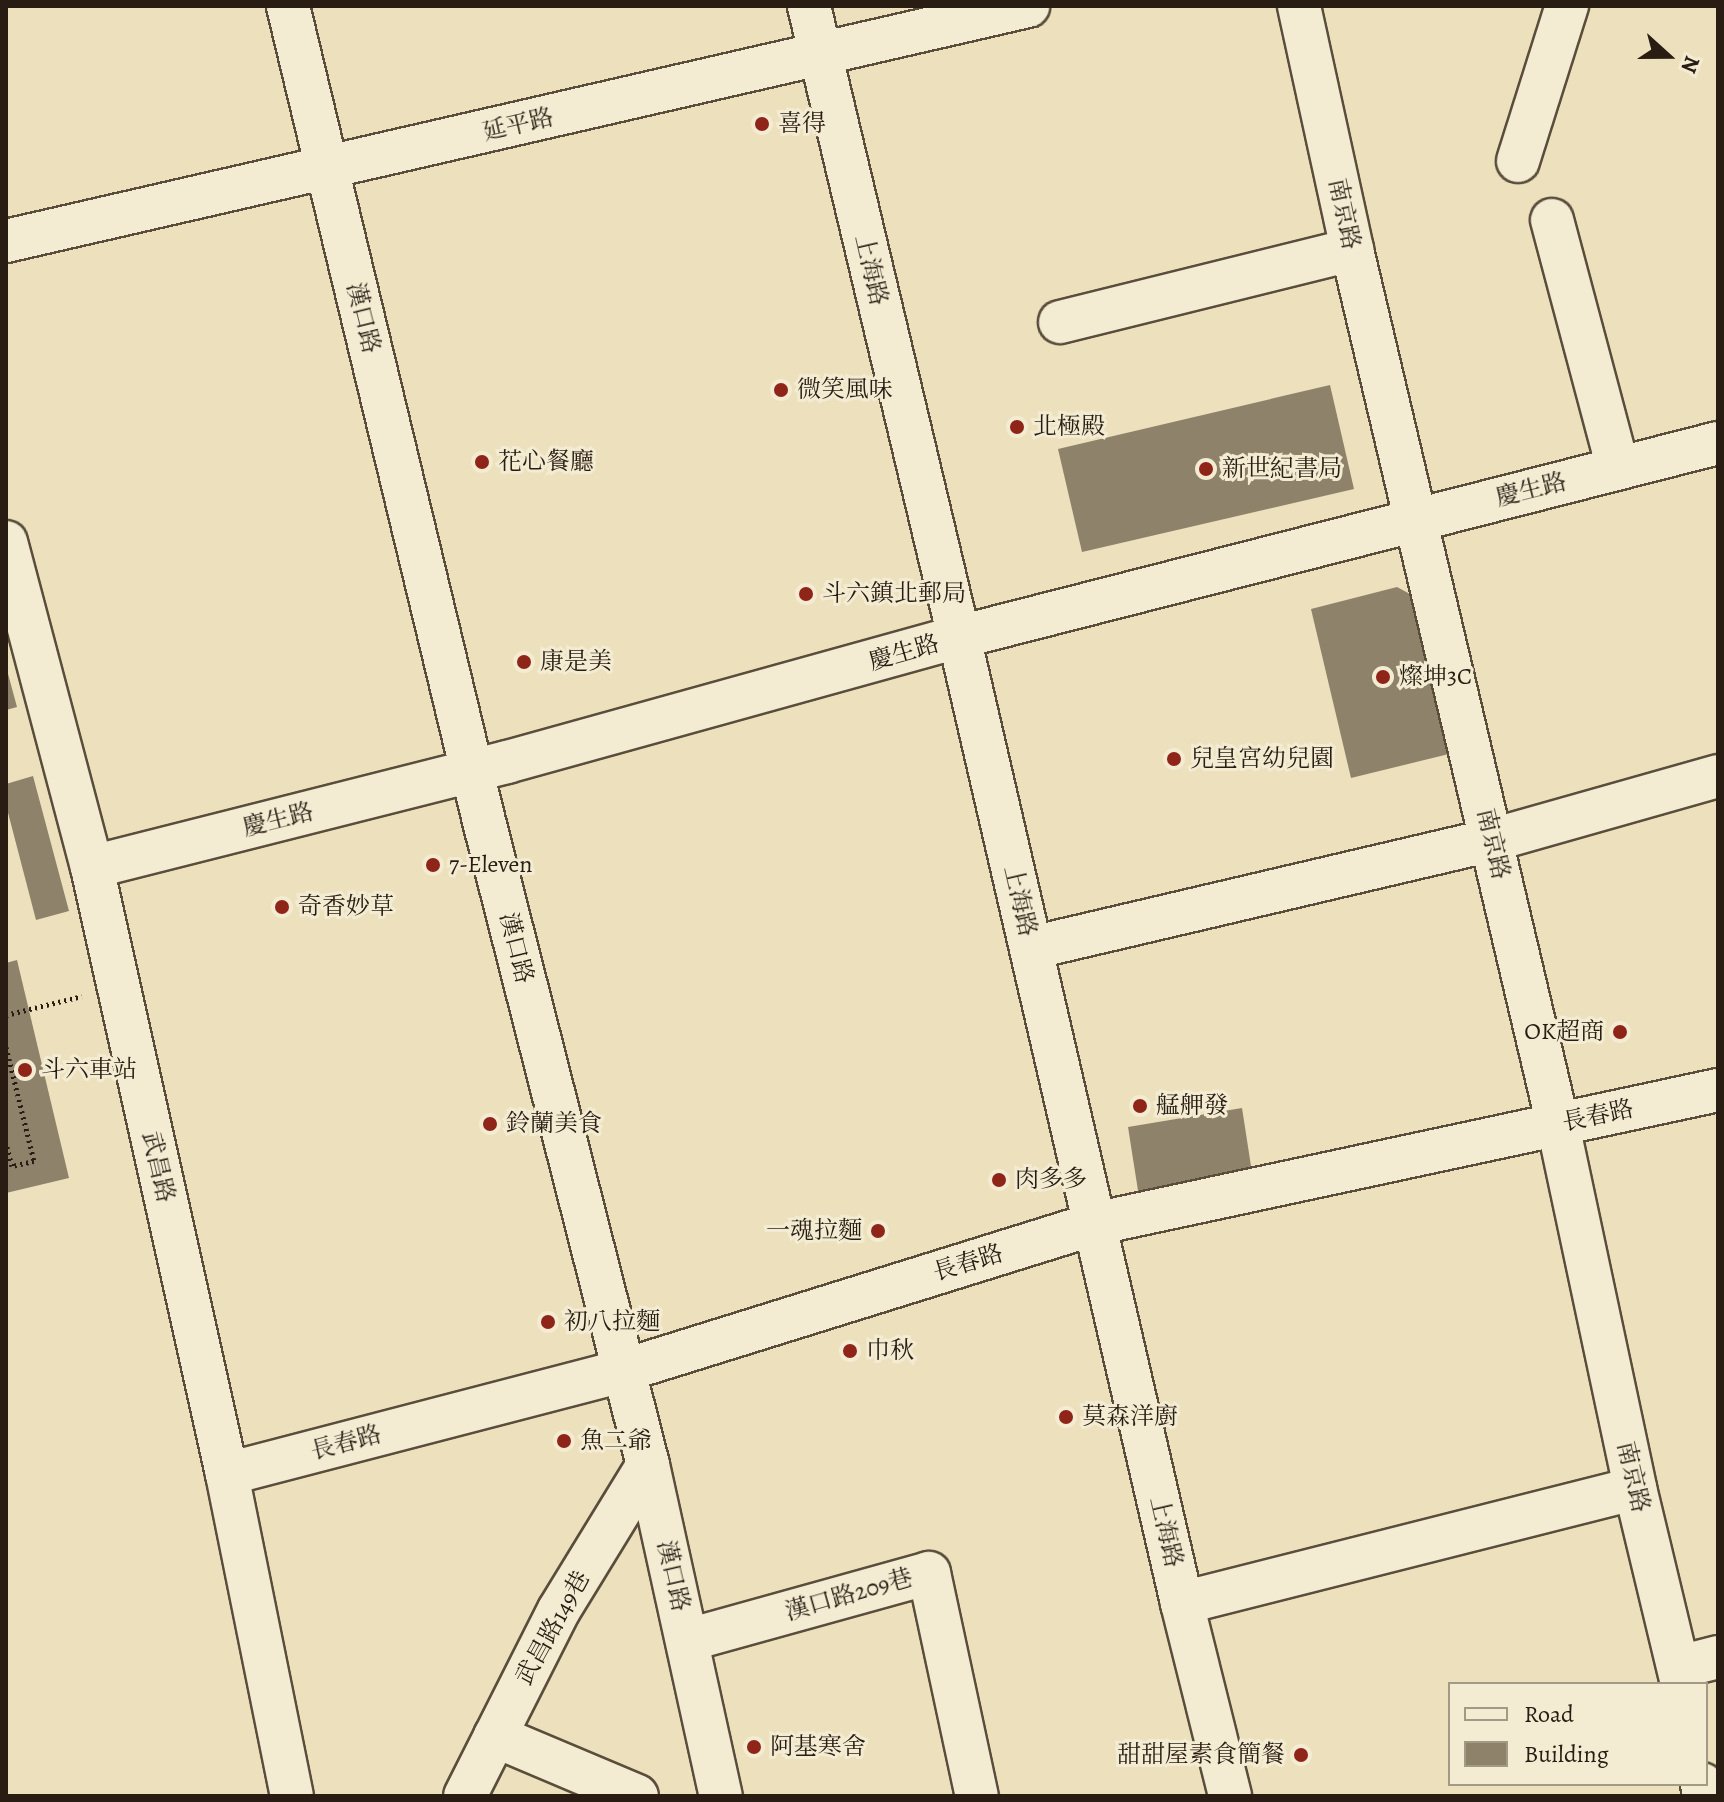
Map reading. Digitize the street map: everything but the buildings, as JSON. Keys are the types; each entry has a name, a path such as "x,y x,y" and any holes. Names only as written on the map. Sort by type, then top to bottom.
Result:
{"street":[{"name":"漢口路","path":"288,6 622,1371 648,1465 721,1796"},
{"name":"上海路","path":"809,6 959,637 1182,1603 1230,1796"},
{"name":"延平路","path":"6,241 327,170 1028,6"},
{"name":"南京路","path":"1299,6 1352,250 1558,1125 1635,1488 1693,1669"},
{"path":"1518,161 1567,6"},
{"path":"1552,220 1618,468"},
{"path":"1060,322 1352,250"},
{"name":"慶生路","path":"92,867 474,771 959,637 1718,443"},
{"name":"武昌路","path":"6,542 92,867 227,1474 292,1796"},
{"path":"1031,948 1492,840 1718,776"},
{"name":"長春路","path":"227,1474 622,1371 1094,1224 1718,1090"},
{"name":"武昌路149巷","path":"465,1796 559,1610 648,1465"},
{"path":"1182,1603 1635,1488"},
{"name":"漢口路209巷","path":"688,1640 929,1573 977,1796"},
{"path":"495,1736 637,1796"}],"path":[{"path":"6,1015 118,987"},
{"path":"6,1047 34,1161 12,1166 6,1143"}],"place":[{"name":"喜得","path":"762,124"},
{"name":"微笑風味","path":"781,390"},
{"name":"北極殿","path":"1017,427"},
{"name":"花心餐廳","path":"482,462"},
{"name":"新世紀書局","path":"1206,469"},
{"name":"斗六鎮北郵局","path":"806,594"},
{"name":"康是美","path":"524,662"},
{"name":"燦坤3C","path":"1383,677"},
{"name":"兒皇宮幼兒園","path":"1174,759"},
{"name":"7-Eleven","path":"433,865"},
{"name":"奇香妙草","path":"282,907"},
{"name":"OK超商","path":"1620,1032"},
{"name":"斗六車站","path":"25,1070"},
{"name":"艋舺發","path":"1140,1106"},
{"name":"鈴蘭美食","path":"490,1124"},
{"name":"肉多多","path":"999,1180"},
{"name":"一魂拉麵","path":"878,1231"},
{"name":"初八拉麵","path":"548,1322"},
{"name":"巾秋","path":"850,1351"},
{"name":"莫森洋廚","path":"1066,1417"},
{"name":"魚二爺","path":"564,1441"},
{"name":"阿基寒舍","path":"754,1747"},
{"name":"甜甜屋素食簡餐","path":"1301,1755"}]}
